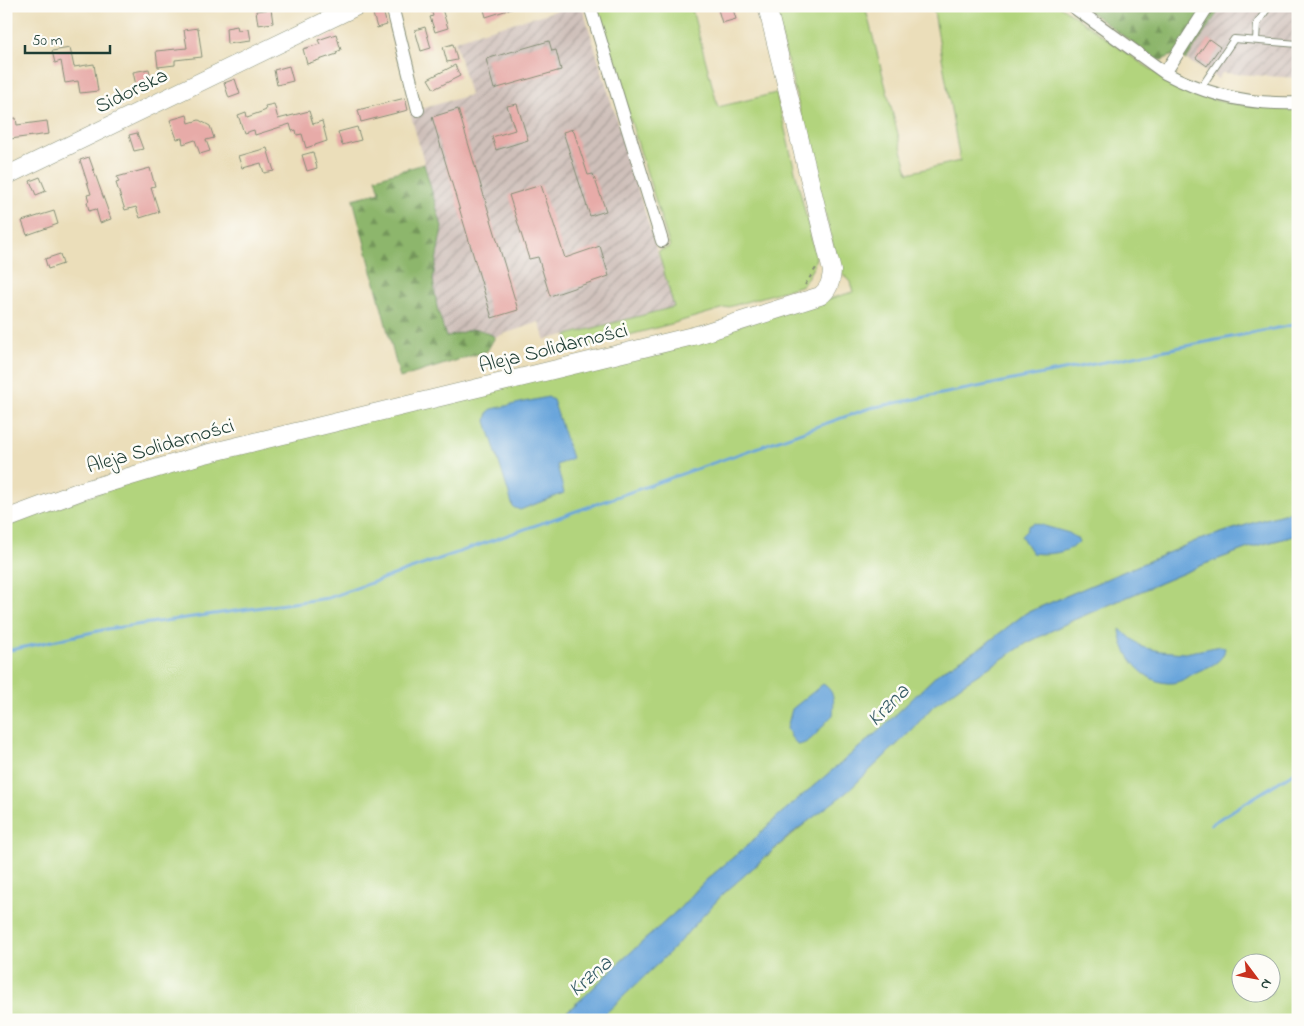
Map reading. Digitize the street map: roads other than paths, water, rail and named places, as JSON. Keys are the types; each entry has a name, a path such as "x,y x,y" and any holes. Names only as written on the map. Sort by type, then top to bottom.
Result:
{"street":[{"name":"Sidorska","path":"6,176 357,6"},
{"path":"392,6 418,110"},
{"path":"590,6 662,241"},
{"name":"Aleja Solidarności","path":"6,519 81,491 205,454 697,335 820,296 826,292 832,271 767,6"},
{"path":"1072,6 1165,72 1200,89 1224,97 1252,102 1298,103"},
{"path":"1165,72 1208,6"}],"lane":[{"path":"1256,40 1258,24 1269,6"},
{"path":"1200,89 1234,39 1298,44"}],"water":[{"path":"548,397 553,400 572,458 557,465 564,493 520,510 513,507 486,421 488,412 492,409"},
{"path":"1298,510 1298,535 1248,548 1205,564 1071,621 1027,643 963,684 933,706 911,731 847,792 795,831 722,895 669,953 604,1015 597,1020 557,1020 680,908 705,881 881,729 940,672 983,646 1026,613 1196,541"},
{"path":"1034,523 1069,533 1078,539 1079,542 1069,549 1057,553 1032,553 1021,536 1028,526"},
{"path":"1120,629 1142,647 1185,653 1221,646 1225,648 1224,653 1220,660 1183,680 1172,683 1162,682 1144,674 1136,666 1125,649"},
{"path":"823,684 832,694 834,702 833,715 809,741 798,745 791,737 787,728 792,709"}],"waterway":[{"path":"6,651 107,629 328,598 870,408 1298,324"},
{"path":"1211,824 1298,770"}],"water label":[{"name":"Krzna","path":"887,704"},
{"name":"Krzna","path":"589,975"}]}
